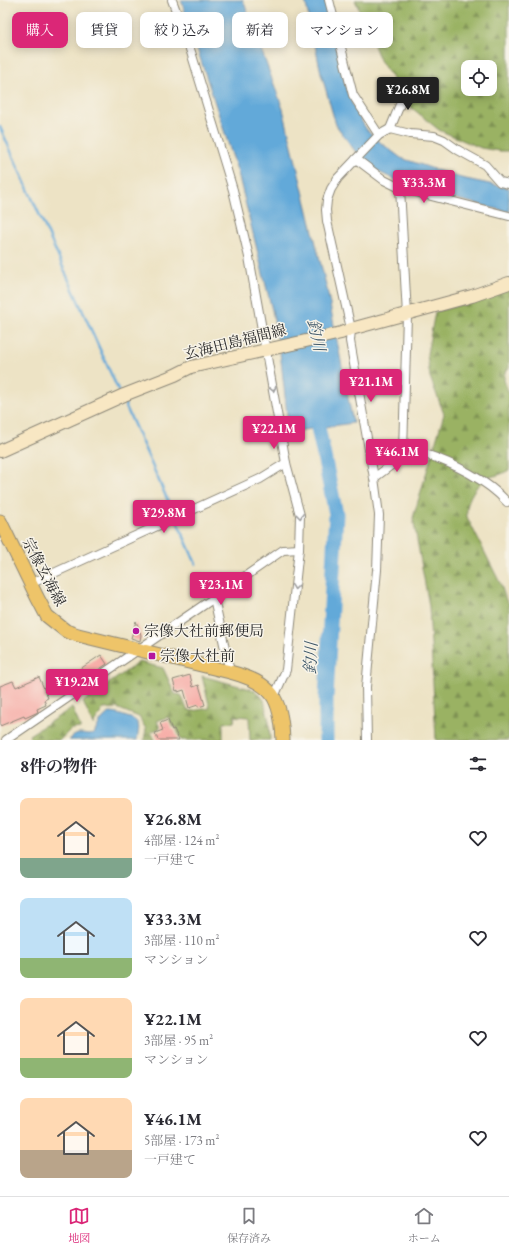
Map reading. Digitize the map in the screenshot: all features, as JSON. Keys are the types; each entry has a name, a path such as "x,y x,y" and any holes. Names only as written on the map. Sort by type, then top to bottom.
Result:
{"main road":[{"name":"玄海田島福間線","path":"0,451 191,367 341,333 472,296 509,283"},
{"name":"宗像玄海線","path":"1,525 47,616 66,631 137,650 230,672 258,681 267,688 274,697 280,712 283,740"}],"street":[{"path":"172,0 192,52 233,190 270,350 286,463 300,515 299,548 286,670 274,697"},
{"path":"329,0 354,95 379,135"},
{"path":"367,740 366,687 379,537 379,515 350,342 351,329 326,210 327,200 331,189 338,178 379,135 390,129 401,102 420,85 426,86"},
{"path":"390,129 410,134 434,136 444,140 458,150 485,164 500,182 509,184"},
{"path":"358,157 384,180 400,188 509,216"},
{"path":"374,478 394,463 403,451 407,315 400,188"},
{"path":"403,451 424,454 469,473 498,493 507,502"},
{"path":"30,584 260,479 286,463"},
{"path":"6,740 283,550 299,548"},
{"path":"214,598 230,672"}],"green space":[{"path":"355,0 509,0 509,151 481,148 439,130 412,108 380,60 375,48 393,48 393,12 360,12"},
{"path":"509,288 509,368 505,372 504,380 509,394 509,470 489,477 475,489 469,499 467,517 501,585 506,600 509,603 509,740 436,740 429,606 413,518 444,414 430,377 427,354 435,312 484,298"},
{"path":"139,662 163,668 175,694 181,695 187,709 192,711 210,708 202,676 254,690 264,700 269,722 270,740 250,740 249,717 235,716 234,722 223,723 223,740 181,740 176,727 173,727 168,717 157,721 160,728 151,732 155,740 144,740 146,729 139,717 117,708 103,709 93,725 83,702"},
{"path":"72,708 81,728 71,729 60,740 31,740 29,735"}],"water":[{"path":"181,0 243,0 247,12 232,12 232,48 261,48 283,109 327,289 353,423 289,432 280,352 272,310 238,173 197,48 224,48 224,12 185,12"},
{"path":"305,0 325,0 328,12 308,12"},
{"path":"316,48 336,48 347,92 356,112 367,130 401,158 461,178 509,188 509,212 425,191 402,183 379,172 365,162 336,125"},
{"path":"110,713 135,720 139,728 137,740 69,740 79,734 94,734 102,719"}],"building":[{"name":"宗像大社前郵便局","path":"136,621 141,635 140,641 131,638"},
{"path":"101,655 107,664 86,678 80,669"},
{"path":"190,675 193,687 199,685 205,705 198,707 198,705 189,708 184,690 178,692 178,690 176,691 173,680"},
{"path":"39,677 48,698 44,700 46,705 37,709 38,712 36,713 25,718 24,716 0,726 0,686 13,681 16,687"},
{"path":"168,720 172,730 174,729 179,740 158,740 155,733 163,730 160,723"}],"waterway":[{"path":"0,127 120,394"},
{"path":"123,400 196,564"},
{"name":"釣川","path":"314,408 336,514 326,698 326,740"}],"place":[{"name":"宗像大社前郵便局","path":"136,631"},
{"name":"宗像大社前","path":"152,656"}]}
